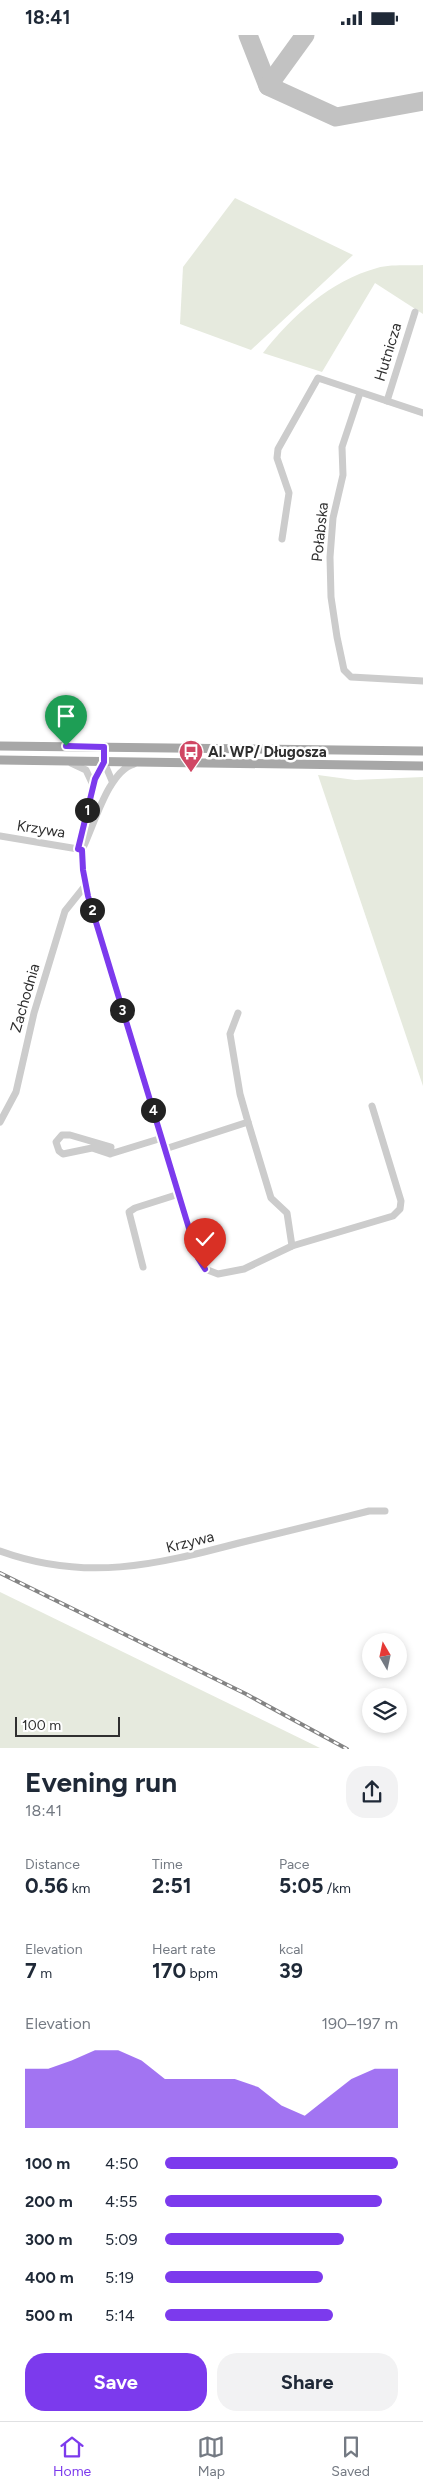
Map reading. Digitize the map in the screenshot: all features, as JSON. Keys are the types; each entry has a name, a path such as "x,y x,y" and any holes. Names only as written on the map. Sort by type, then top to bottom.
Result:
{"main road":[{"path":"0,746 423,751"},
{"path":"375,765 376,750"},
{"path":"0,761 423,765"}],"street":[{"name":"Hutnicza","path":"387,401 414,312"},
{"name":"Hutnicza","path":"282,539 289,493 278,466 278,449 318,378 423,413"},
{"name":"Połabska","path":"360,393 342,447 343,475 333,519 330,557 334,619 341,659 348,676 355,678 423,681"},
{"path":"104,747 104,762 112,781"},
{"path":"66,761 86,770 93,785"},
{"path":"104,762 93,785 80,849 85,886 201,1265 205,1269 222,1274 252,1266 292,1245 393,1216 400,1209 400,1201 372,1106"},
{"path":"80,849 112,781 127,766 141,762"},
{"name":"Krzywa","path":"0,836 80,849"},
{"name":"Zachodnia","path":"0,1122 16,1092 34,1013 66,911 73,899 85,886"},
{"path":"238,1013 230,1034 240,1094 271,1198 286,1213 292,1245"},
{"path":"165,1149 248,1122"},
{"path":"110,1154 111,1147 70,1135 60,1136 56,1142 57,1148 64,1154 92,1148 110,1154 162,1138"},
{"path":"143,1267 129,1212 135,1208 178,1194"},
{"path":"196,1252 206,1250"},
{"name":"Krzywa","path":"0,1551 24,1559 72,1567 98,1569 144,1566 369,1511 385,1511"}],"shaded area":[{"path":"235,198 353,255 251,350 180,324 183,267"},
{"path":"423,265 423,314 375,283 322,372 263,353 299,313 343,282 377,268"},
{"path":"318,775 355,780 423,777 423,1086"},
{"path":"0,1592 320,1748 0,1748"}],"taxiway":[{"path":"248,35 268,86 336,117 423,101"},
{"path":"268,86 305,35"}],"railway":[{"path":"0,1573 246,1694 347,1749"}],"place":[{"name":"Al. WP/ Długosza","path":"191,773"}],"route":[{"path":"66,746 104,747 104,762 95,779 78,849 82,850 85,886 198,1258 205,1269"}]}
